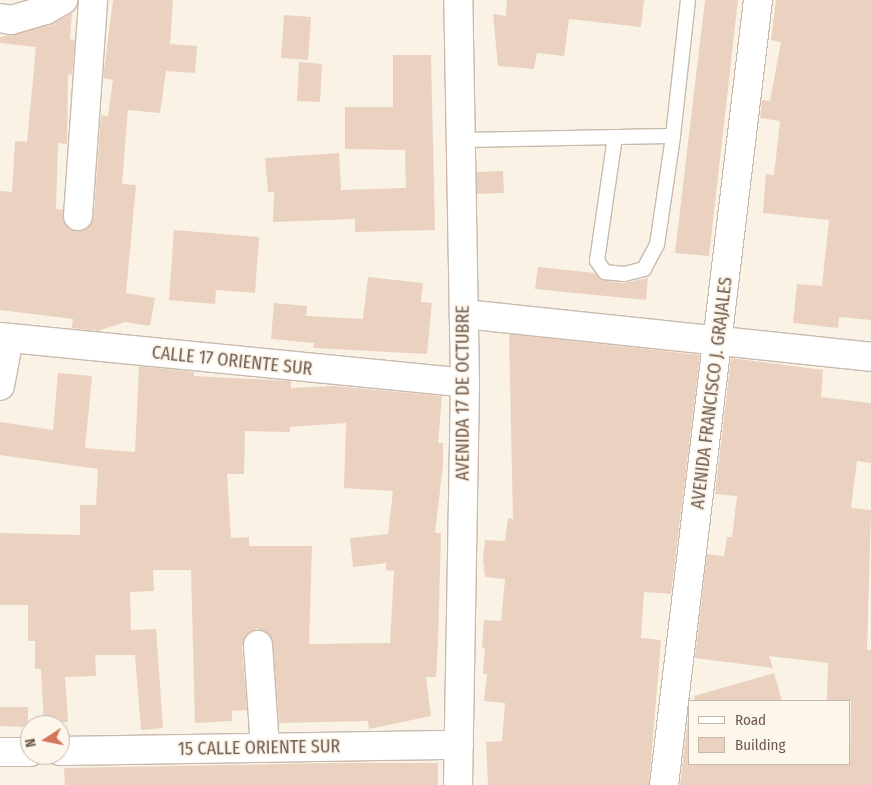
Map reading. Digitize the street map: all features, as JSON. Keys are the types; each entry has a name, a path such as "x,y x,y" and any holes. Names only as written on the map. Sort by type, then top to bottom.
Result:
{"street":[{"path":"0,18 12,20 46,10 63,0"},
{"path":"78,216 93,0"},
{"name":"AVENIDA 17 DE OCTUBRE","path":"458,0 465,383 458,785"},
{"name":"AVENIDA FRANCISCO J. GRAJALES","path":"664,785 758,0"},
{"path":"464,314 718,338 871,357"},
{"path":"0,386 4,337"},
{"name":"CALLE 17 ORIENTE SUR","path":"4,337 465,383"},
{"path":"258,644 265,748"},
{"name":"15 CALLE ORIENTE SUR","path":"70,751 459,745"},
{"path":"0,752 20,752"}],"lane":[{"path":"615,137 597,261 605,272 624,274 644,269 657,245 673,136 688,0"},
{"path":"460,140 673,136"}],"building":[{"path":"113,0 173,0 170,44 197,46 195,73 166,71 160,113 128,110 122,184 136,185 126,293 155,298 150,326 125,322 98,331 72,328 73,319 0,310 0,191 12,192 15,141 27,142 36,47 0,43 0,37 51,25 72,13 70,39 75,40 72,75 68,74 67,144 58,143 56,209 63,210 69,229 84,230 94,214 101,115 108,116 113,80 103,78"},
{"path":"507,0 644,0 641,27 569,19 564,56 537,53 534,69 498,66 493,14 506,16"},
{"path":"705,0 738,0 709,256 675,253"},
{"path":"776,0 871,0 871,320 839,317 838,328 793,323 797,284 822,286 829,220 763,213 766,174 774,175 780,121 760,118 762,100 770,101 781,42 771,40"},
{"path":"284,15 311,17 308,60 281,58"},
{"path":"393,55 431,55 435,230 355,232 355,219 273,222 274,192 268,192 265,158 339,153 341,190 406,188 405,150 345,149 345,107 393,107"},
{"path":"299,62 322,64 320,102 297,101"},
{"path":"503,171 504,193 477,194 477,172"},
{"path":"174,230 259,237 255,293 216,290 215,304 169,300"},
{"path":"538,267 595,273 601,280 623,283 648,278 646,300 535,289"},
{"path":"368,277 423,283 421,302 432,303 427,354 314,348 314,343 271,339 274,303 307,306 306,316 363,319"},
{"path":"509,334 700,355 671,594 644,592 641,638 661,640 649,785 488,785 486,742 502,741 505,703 484,701 487,674 483,674 485,648 482,648 484,620 501,621 505,579 485,577 483,559 485,540 505,541 508,518 513,519"},
{"path":"731,358 823,370 821,397 871,403 871,463 857,461 851,508 871,510 867,650 871,650 871,785 680,785 688,718 688,765 851,765 851,700 827,700 828,663 769,656 773,668 695,658 707,554 724,556 727,537 732,537 737,496 715,494"},
{"path":"139,366 194,372 194,376 291,381 291,388 334,386 442,396 438,443 443,443 443,465 435,533 441,533 438,642 436,677 426,677 431,716 369,729 368,721 279,723 273,643 265,631 257,629 249,632 242,646 247,710 232,711 232,721 195,723 191,570 153,570 154,591 130,592 131,630 156,629 163,728 141,730 135,655 95,655 96,676 65,677 68,715 44,715 41,669 35,669 35,641 28,641 28,605 0,605 0,533 80,535 80,505 96,505 98,469 0,455 0,422 53,430 58,373 92,376 85,448 135,452","holes":["346,423 344,488 393,491 388,534 350,538 353,567 386,563 386,570 394,571 390,643 309,644 312,546 249,546 249,537 231,538 227,474 244,474 245,431 290,432 290,427"]},
{"path":"774,673 782,700 695,700 694,696"},
{"path":"0,707 28,707 28,715 20,715 20,727 0,726"},
{"path":"438,763 438,785 65,785 64,768"}]}
